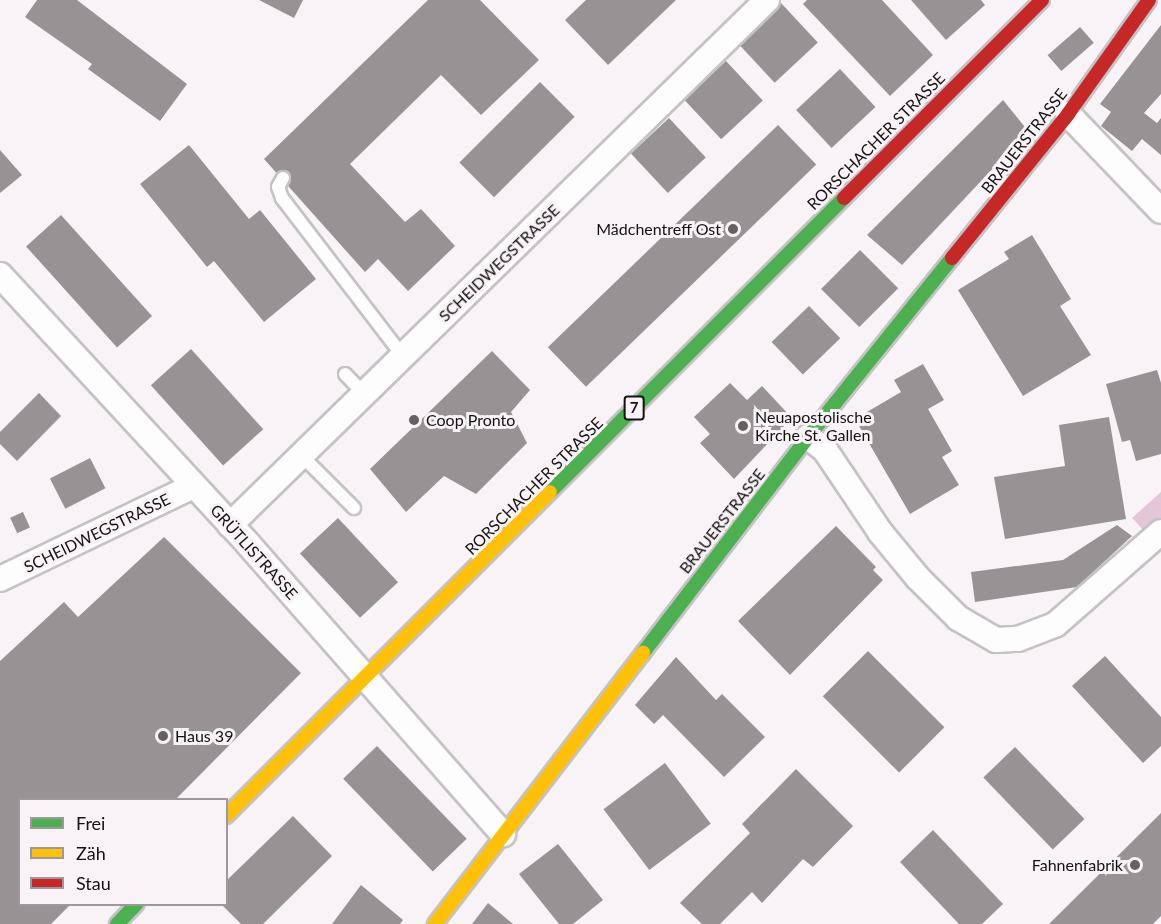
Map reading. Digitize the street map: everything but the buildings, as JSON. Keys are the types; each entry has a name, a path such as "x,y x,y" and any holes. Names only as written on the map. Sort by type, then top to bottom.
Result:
{"street":[{"name":"SCHEIDWEGSTRASSE","path":"230,525 767,0"},
{"name":"BRAUERSTRASSE","path":"435,924 808,437 1068,114 1149,0"},
{"name":"RORSCHACHER STRASSE","path":"228,814 1028,5"},
{"path":"1068,114 1161,211"},
{"name":"GRÜTLISTRASSE","path":"0,275 366,676 502,834"},
{"path":"808,437 825,450 879,532 918,578 958,618 996,640 1018,639 1055,625 1161,532"},
{"name":"SCHEIDWEGSTRASSE","path":"0,579 193,486"},
{"path":"117,924 134,906"}],"lane":[{"path":"283,178 278,187 282,198 403,356"},
{"path":"345,374 364,394"},
{"path":"301,455 354,508"}],"shaded area":[{"path":"1161,492 1161,519 1146,533 1132,518"}],"traffic: fast":[{"path":"550,492 844,198"},
{"path":"643,653 808,437 952,258"},
{"path":"117,924 134,906"}],"traffic: slow":[{"path":"228,814 550,492"},
{"path":"435,924 643,653"}],"traffic: jam":[{"path":"844,198 1042,0"},
{"path":"952,258 1068,114 1149,0"}],"place":[{"name":"Mädchentreff Ost","path":"733,229"},
{"name":"Coop Pronto","path":"414,420"},
{"name":"Neuapostolische Kirche St. Gallen","path":"743,426"},
{"name":"Haus 39","path":"163,736"},
{"name":"Fahnenfabrik","path":"1135,865"}]}
